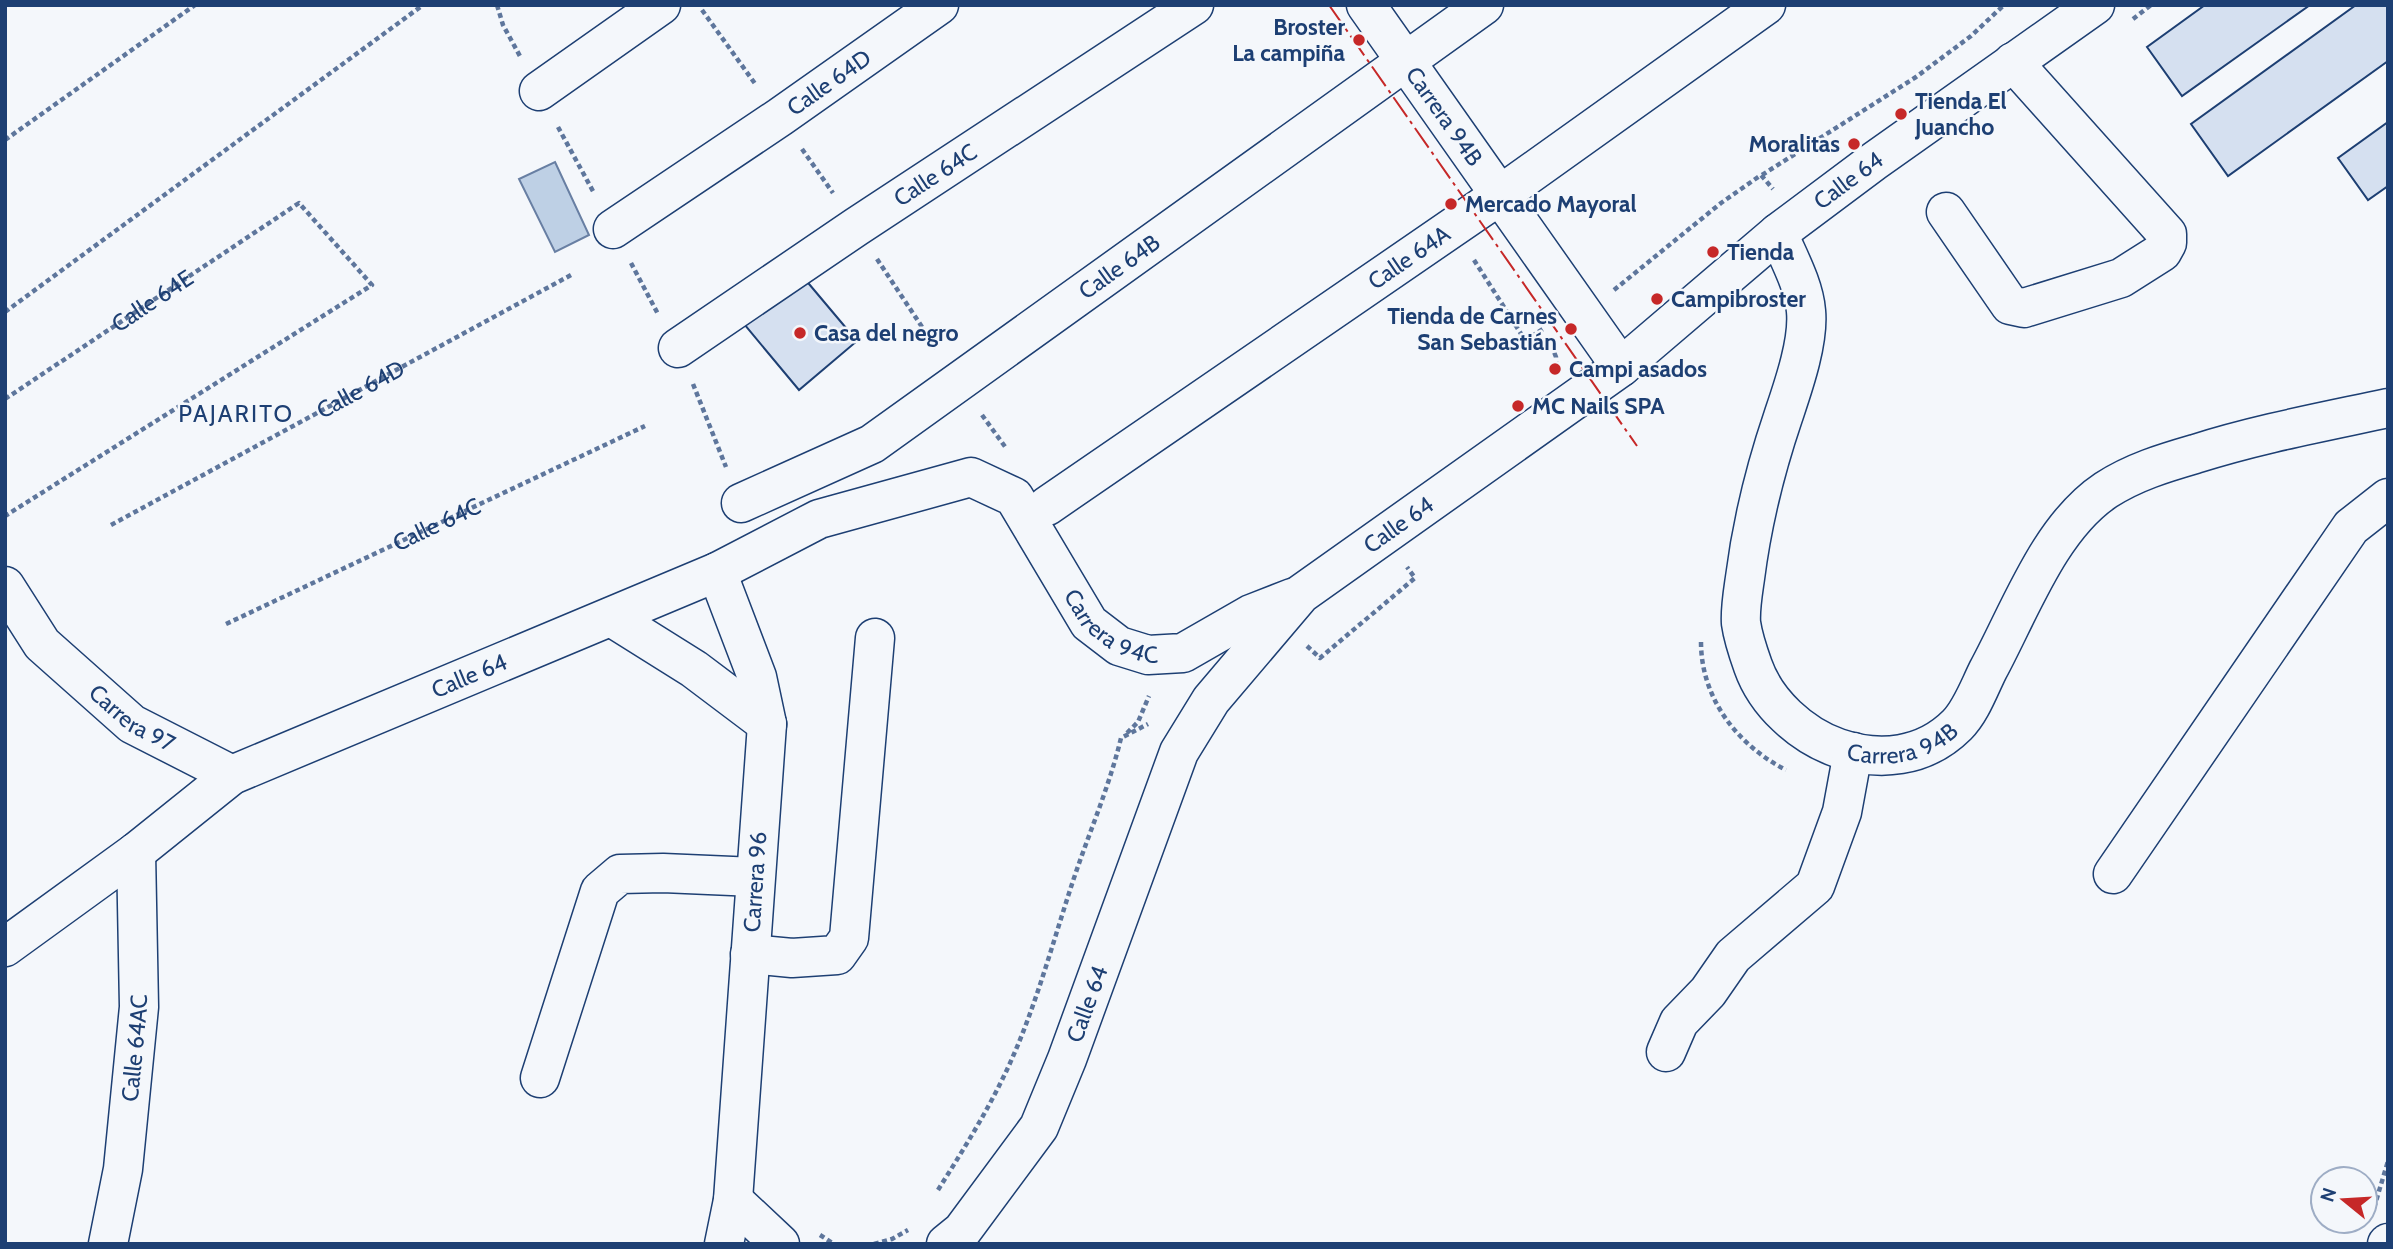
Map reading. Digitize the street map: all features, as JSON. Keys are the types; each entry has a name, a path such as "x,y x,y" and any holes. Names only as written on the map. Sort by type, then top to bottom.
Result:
{"street":[{"path":"539,91 662,5"},
{"name":"Calle 64D","path":"613,229 780,117 939,5"},
{"name":"Calle 64C","path":"678,348 868,219 1194,5"},
{"name":"Carrera 94B","path":"1366,5 1621,367"},
{"name":"Calle 64B","path":"741,503 872,444 1484,5"},
{"name":"Calle 64A","path":"1047,506 1500,195 1766,5"},
{"name":"Calle 64","path":"946,1244 962,1231 1039,1127 1068,1059 1179,752 1211,700 1301,594 1621,367 1787,226 2095,5"},
{"path":"1946,212 2010,305 2017,307 2024,308 2122,278 2162,252 2167,233 2013,62"},
{"name":"Carrera 94B","path":"1787,226 1806,309 1806,326 1792,390 1767,463 1756,512 1748,550 1741,621 1754,669 1776,705 1794,723 1821,741 1853,752 1882,758 1900,754 1938,740 1958,724 2003,646 2029,587 2066,529 2104,491 2148,468 2229,443 2388,408"},
{"name":"Calle 64","path":"5,947 136,852 232,775 717,572 819,519 971,477"},
{"name":"Carrera 94C","path":"971,477 1014,497 1089,623 1119,646 1148,655 1183,653 1251,614 1301,594"},
{"path":"2113,874 2351,527 2388,498"},
{"name":"Carrera 96","path":"717,572 757,677 767,724 733,1200 724,1244"},
{"path":"5,586 42,644"},
{"path":"611,617 694,669 767,724"},
{"path":"5,627 42,644"},
{"path":"750,954 792,958 836,955 849,938 875,638"},
{"name":"Carrera 97","path":"42,644 132,724 232,775"},
{"path":"1666,1052 1679,1022 1708,992 1733,956 1815,887 1842,812 1853,752"},
{"name":"Calle 64AC","path":"108,1244 123,1169 139,1007 136,852"},
{"path":"540,1078 600,891 620,874 755,877"},
{"path":"733,1200 780,1244"}],"path":[{"path":"5,140 195,5"},
{"path":"5,312 424,5"},
{"path":"1548,338 1584,314 1721,203 1916,77 1971,36 2004,5"},
{"path":"1762,175 1787,226"},
{"name":"Calle 64E","path":"5,399 299,203 372,285 5,516"},
{"path":"1453,227 1525,340 1543,329 1556,357 1555,371"},
{"name":"Calle 64D","path":"111,525 571,275"},
{"name":"Calle 64C","path":"226,624 645,426"},
{"path":"1302,642 1320,658 1415,578 1400,559"},
{"path":"1701,634 1701,656 1710,693 1729,724 1753,750 1783,769 1814,783 1846,792"},
{"path":"935,1195 1000,1084 1015,1050 1115,763 1121,738 1138,722 1152,689"},
{"path":"1126,733 1140,729 1152,721"},
{"path":"874,1244 892,1239 908,1230 915,1222"}],"water":[{"path":"555,162 589,235 555,252 519,179"}],"building":[{"path":"2205,5 2310,5 2182,96 2147,47"},
{"path":"2356,5 2388,5 2388,61 2228,176 2191,124"},
{"path":"2388,122 2388,186 2368,200 2338,158"},
{"name":"Casa del negro","path":"804,278 857,341 799,390 744,324"}],"power":[{"path":"1329,5 1637,446"}],"place":[{"name":"Broster La campiña","path":"1359,40"},
{"name":"Tienda El Juancho","path":"1901,114"},
{"name":"Moralitas","path":"1854,144"},
{"name":"Mercado Mayoral","path":"1451,204"},
{"name":"Tienda","path":"1713,252"},
{"name":"Campibroster","path":"1657,299"},
{"name":"Tienda de Carnes San Sebastián","path":"1571,329"},
{"name":"Casa del negro","path":"800,333"},
{"name":"Campi asados","path":"1555,369"},
{"name":"MC Nails SPA","path":"1518,406"}],"district":[{"name":"PAJARITO","path":"236,414"}]}
